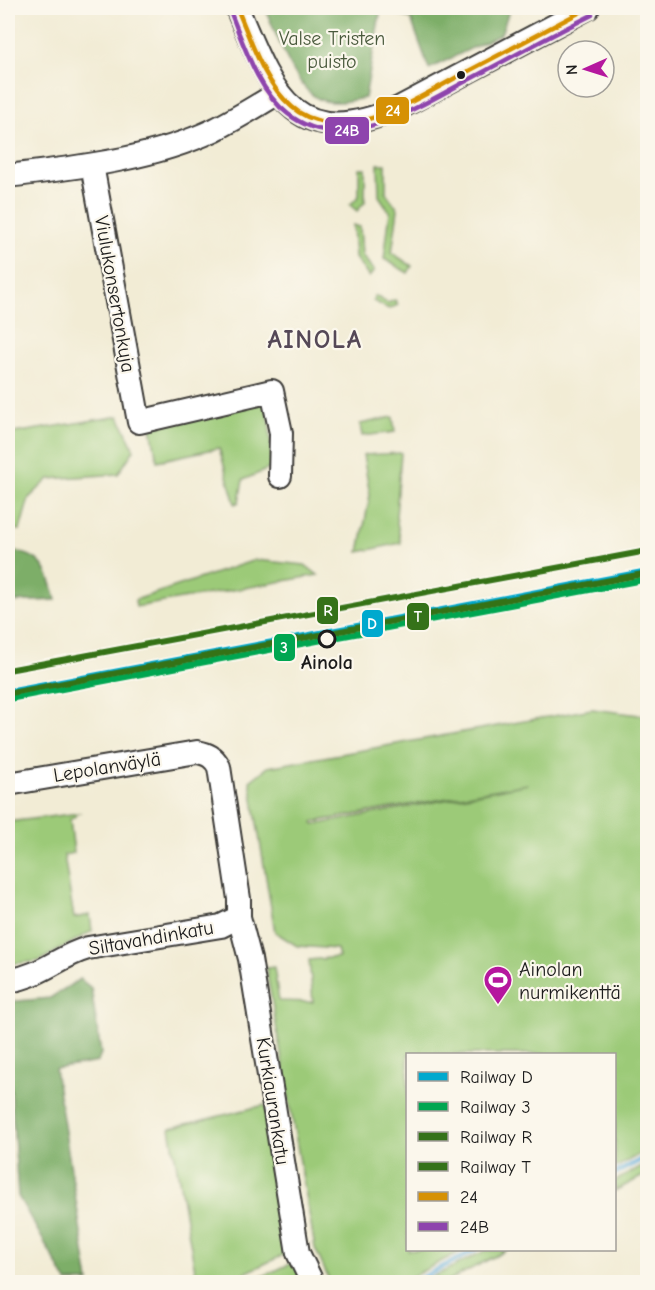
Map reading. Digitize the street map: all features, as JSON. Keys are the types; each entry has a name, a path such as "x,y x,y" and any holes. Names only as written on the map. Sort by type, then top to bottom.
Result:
{"street":[{"path":"237,8 261,65 278,93 294,111 307,119 347,124 375,118 428,94 588,8"},
{"path":"8,176 92,165 138,156 212,131 278,93"},
{"name":"Viulukonsertonkuja","path":"92,165 139,422 272,392 281,433 280,476"},
{"name":"Lepolanväylä","path":"8,784 197,752 208,754"},
{"name":"Siltavahdinkatu","path":"8,981 32,976 77,951 221,926 238,917 239,899 219,767 208,754"},
{"name":"Kurkiaurankatu","path":"238,917 250,959 298,1253 312,1282"}],"green space":[{"name":"Valse Tristen puisto","path":"265,8 381,8 365,98 330,102 310,93 294,72"},
{"path":"381,8 510,8 501,34 429,69 411,19"},
{"path":"378,164 386,164 386,193 398,209 392,253 412,266 408,273 384,259 390,212 379,196"},
{"path":"359,168 365,168 365,202 357,211 350,205 359,196"},
{"path":"353,225 360,227 362,255 374,271 369,277 355,258"},
{"path":"375,296 388,303 395,300 398,305 389,309 373,301"},
{"path":"267,399 273,467 243,480 239,502 235,504 219,448 157,461 151,427"},
{"path":"119,416 134,450 118,474 49,479 29,498 20,530 8,529 8,434"},
{"path":"393,417 395,432 362,436 360,424"},
{"path":"401,453 396,517 401,543 359,552 370,495 363,455"},
{"path":"8,551 29,555 42,565 47,572 56,600 8,602"},
{"path":"255,560 305,565 318,575 136,607 135,600"},
{"path":"592,709 647,716 647,1150 616,1167 616,1053 406,1053 406,1251 461,1251 402,1282 330,1282 315,1248 266,968 274,967 279,1001 313,1002 309,960 339,957 337,949 297,946 275,932 250,781 268,767","holes":["528,784 314,825 313,822"]},
{"path":"79,813 70,820 74,853 64,855 74,918 90,915 92,931 39,961 8,964 8,822"},
{"path":"80,979 91,988 101,1053 98,1062 55,1069 89,1282 67,1282 18,1196 8,1043 8,1002 50,998"},
{"path":"265,1105 292,1251 226,1282 197,1282 170,1128"},
{"path":"647,1163 647,1174 616,1190 616,1180"},
{"path":"484,1251 505,1251 446,1282 423,1282"},
{"path":"294,1262 303,1282 250,1282"}],"waterway":[{"path":"616,1173 648,1156"},
{"path":"414,1282 473,1251"}],"rail line":[{"name":"R","path":"8,670 647,551"},
{"name":"D","path":"8,692 648,571"},
{"name":"T","path":"11,693 648,573"},
{"name":"3","path":"9,699 648,579"}],"transit line":[{"name":"24","path":"237,8 259,61 282,97 292,107 308,117 336,123 365,120 402,106 588,8"},
{"name":"24B","path":"230,11 253,67 277,104 304,124 322,130 335,131 354,130 390,120 592,15"}],"place":[{"name":"Ainola","path":"327,639"},
{"name":"Ainolan nurmikenttä","path":"498,1006"}],"district":[{"name":"AINOLA","path":"315,340"}]}
